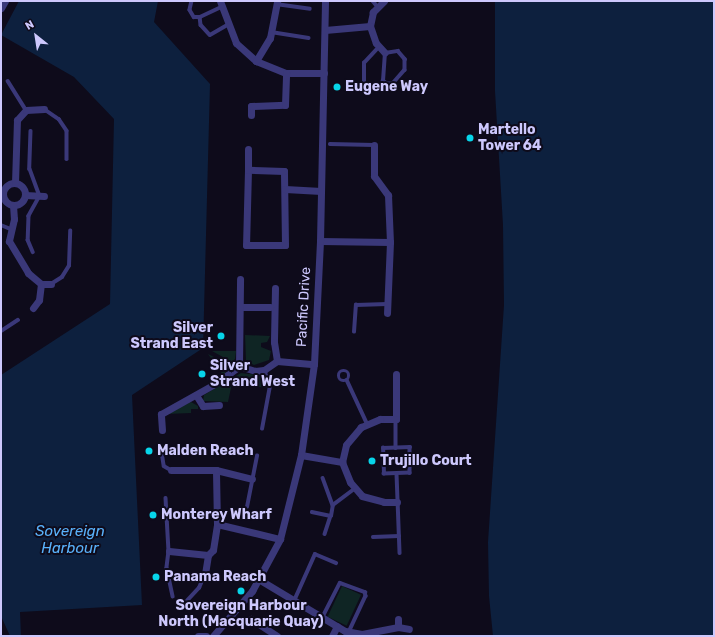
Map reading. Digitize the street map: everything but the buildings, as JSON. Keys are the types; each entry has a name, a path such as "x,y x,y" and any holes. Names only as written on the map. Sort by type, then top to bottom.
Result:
{"street":[{"path":"1,8 5,1"},
{"name":"Pacific Drive","path":"213,636 260,580 280,539 301,455 314,364 320,241 325,1"},
{"path":"256,61 271,32 277,2"},
{"path":"378,3 373,12 370,26 379,47 385,53"},
{"path":"221,4 227,25 236,43 256,61 286,73 324,73"},
{"path":"325,30 370,26"},
{"path":"251,115 251,106 285,104 286,73"},
{"path":"15,183 16,126 20,115 26,110 44,109"},
{"path":"374,145 374,176 388,195 390,242 387,313"},
{"path":"248,149 246,245 285,245 284,171 248,170"},
{"path":"15,183 22,187 25,195 22,202 13,206 5,202 2,194 6,186 15,183"},
{"path":"285,189 321,191"},
{"path":"25,195 42,196"},
{"path":"13,206 9,241 13,250 28,273 41,284 51,284"},
{"path":"320,241 390,242"},
{"path":"239,366 240,279"},
{"path":"33,308 39,300 41,284"},
{"path":"275,288 274,342 277,361"},
{"path":"240,307 270,307"},
{"path":"239,366 255,371 264,370 277,361 314,364"},
{"path":"162,430 161,414 196,395 239,366"},
{"path":"396,374 396,419 380,419 367,423 353,434 346,445 342,462 354,489 372,500 397,502"},
{"path":"196,395 203,406 219,405"},
{"path":"301,455 342,462"},
{"path":"170,470 216,470 252,479"},
{"path":"206,574 208,555 213,550 217,524 216,470"},
{"path":"217,524 280,539"},
{"path":"169,551 208,555"},
{"path":"260,580 322,618 349,632 362,635 398,627 410,629"},
{"path":"251,619 277,636"},
{"path":"398,619 398,627"},
{"path":"332,636 336,626"},
{"path":"198,636 206,636"}],"lane":[{"path":"192,1 191,15 200,17 221,4"},
{"path":"277,2 310,9"},
{"path":"200,17 201,26 210,35 227,25"},
{"path":"271,32 309,38"},
{"path":"364,87 364,63 379,47"},
{"path":"398,51 405,59 405,70 393,84 387,84 383,81 385,53 398,51"},
{"path":"8,81 26,110"},
{"path":"44,109 59,119 67,131 67,159"},
{"path":"31,131 31,172 38,184 42,196 29,216 28,240 33,252"},
{"path":"330,144 374,145"},
{"path":"1,225 11,229"},
{"path":"51,284 62,277 68,270 70,231"},
{"path":"354,332 356,305 387,304"},
{"path":"1,331 18,320"},
{"path":"262,429 270,386 264,370"},
{"path":"347,380 367,423"},
{"path":"396,419 396,448"},
{"path":"161,446 164,466 170,470"},
{"path":"410,447 410,473 384,474 383,448 396,448 410,447"},
{"path":"247,507 257,456"},
{"path":"397,474 400,553"},
{"path":"323,478 333,505 325,534"},
{"path":"333,505 354,489"},
{"path":"166,498 169,551 167,568 173,596"},
{"path":"312,512 331,516"},
{"path":"373,537 399,536"},
{"path":"294,601 316,554 336,563"},
{"path":"184,604 199,588 206,574"},
{"path":"322,618 340,583 365,592 366,596 349,632"}],"green space":[{"path":"245,335 270,336 267,342 261,343 261,347 271,351 269,360 254,365 246,361"},
{"path":"212,351 236,351 235,359 232,362"},
{"path":"208,354 230,365 230,368 223,375"},
{"path":"241,373 259,375 267,388 232,383 228,402 203,401 204,395"},
{"path":"191,402 198,406 198,409 191,409 191,413 166,414"},
{"path":"342,586 361,595 347,626 328,617"}],"water":[{"name":"Sovereign Harbour","path":"19,1 158,1 154,22 210,84 203,348 132,395 142,605 20,612 21,636 10,636 1,616 1,375 110,304 114,119 74,77 1,35"},
{"path":"495,1 714,1 714,636 493,636 489,596 488,542 504,305 503,225 495,91"}],"place":[{"name":"Eugene Way","path":"337,87"},
{"name":"Martello Tower 64","path":"470,138"},
{"name":"Silver Strand East","path":"221,336"},
{"name":"Silver Strand West","path":"202,374"},
{"name":"Malden Reach","path":"149,451"},
{"name":"Trujillo Court","path":"372,461"},
{"name":"Monterey Wharf","path":"153,515"},
{"name":"Panama Reach","path":"156,577"},
{"name":"Sovereign Harbour North (Macquarie Quay)","path":"241,591"}]}
